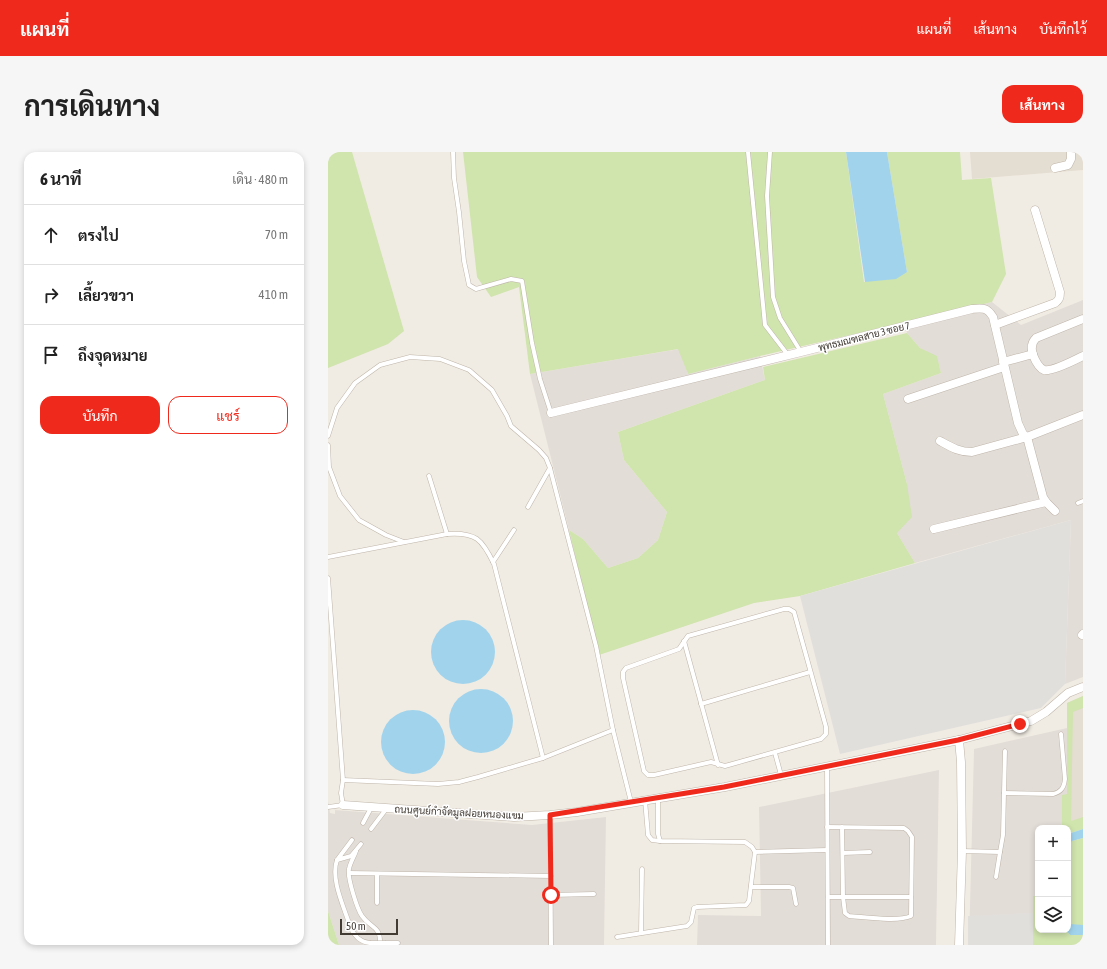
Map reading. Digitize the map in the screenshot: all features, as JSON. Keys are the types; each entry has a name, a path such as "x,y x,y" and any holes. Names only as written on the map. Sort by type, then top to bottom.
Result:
{"street":[{"path":"1055,168 1068,165 1071,159 1071,152"},
{"path":"995,325 1055,303 1059,300 1060,292 1035,210"},
{"name":"พุทธมณฑลสาย 3 ซอย 7","path":"551,413 972,309 982,308 989,311 993,317 1020,430 1027,437 1038,483 1043,497 1055,512"},
{"path":"1083,319 1036,338 1032,342 1033,354 1039,366 1043,370 1048,370 1083,356"},
{"path":"908,399 1033,354"},
{"path":"940,441 957,451 972,452 1027,437 1083,415"},
{"path":"934,529 1046,502"},
{"name":"ถนนศูนย์กำจัดมูลฝอยหนองแขม","path":"343,805 514,817 550,815 658,798 781,776 958,740 1031,721 1043,714 1068,693 1083,687"},
{"path":"958,740 961,762 962,851 959,945"}],"lane":[{"path":"453,152 454,178 464,261 469,285 476,289 511,279 522,281 532,343 540,379 551,413"},
{"path":"748,152 765,324 788,355"},
{"path":"770,152 767,196 773,297 780,318 801,352"},
{"path":"328,436 337,408 355,383 380,366 410,357 440,359 469,370 492,390 511,426 539,450 546,458 550,468 596,646 613,730 631,802"},
{"path":"328,445 328,473"},
{"path":"329,467 340,496 359,520 386,535 404,542"},
{"path":"528,507 550,468"},
{"path":"429,476 448,534"},
{"path":"1078,503 1083,501"},
{"path":"493,562 514,530"},
{"path":"328,557 448,534 462,533 476,538 487,549 493,562 543,758"},
{"path":"328,578 343,780 341,793 343,805 328,806"},
{"path":"784,609 789,609 794,612 826,727 826,734 821,739 724,766 711,762 702,763 654,775 648,775 644,771 623,678 623,672 626,668 679,649 684,640 688,636 784,609"},
{"path":"684,640 718,765"},
{"path":"701,704 810,672"},
{"path":"343,780 438,784 458,782 543,758 613,730"},
{"path":"1004,793 1052,794 1062,790 1065,779 1061,734"},
{"path":"996,877 1003,834 1005,751"},
{"path":"775,753 781,776"},
{"path":"827,767 828,945"},
{"path":"658,798 658,834 660,841"},
{"path":"617,937 687,926 691,922 694,908 697,907 746,905 749,901 754,852 752,847 745,842 652,840 648,835 645,800"},
{"path":"362,823 372,807"},
{"path":"371,829 388,808"},
{"path":"550,815 551,945"},
{"path":"827,827 842,827 904,828 908,831 912,837 911,916 898,919 849,916 845,913 843,897 842,827"},
{"path":"352,840 337,860 334,873 351,929 355,936 364,943 398,943"},
{"path":"361,844 349,868 349,873 358,910 364,919 380,932 380,945"},
{"path":"754,852 828,850"},
{"path":"962,851 1000,852"},
{"path":"337,860 351,856 356,852"},
{"path":"843,853 870,852"},
{"path":"641,933 642,869"},
{"path":"349,873 551,876"},
{"path":"377,874 377,903"},
{"path":"751,887 793,888 796,904"},
{"path":"551,895 594,894"},
{"path":"828,897 911,897"}],"shaded area":[{"path":"970,152 1083,152 1083,170 972,179"},
{"path":"1083,300 1083,677 1065,684 1071,520 915,563 897,533 907,484 883,394 941,373 937,357 920,348 907,333 904,322 992,302 1021,325"},
{"path":"679,349 688,374 760,356 765,380 618,432 624,460 667,512 658,540 638,558 608,568 583,539 569,530 530,374"},
{"path":"1071,520 1065,684 1041,708 840,754 800,596"},
{"path":"1083,696 1083,822 1071,825 1062,825 1067,794 1067,703"},
{"path":"1067,728 1067,795 1062,795 1062,825 1035,825 1033,945 969,945 974,749"},
{"path":"939,770 936,945 697,945 698,915 761,916 759,807"},
{"path":"328,801 330,813 335,814 335,810 532,825 606,817 604,945 339,945 328,911"},
{"path":"1033,913 1033,945 968,945 968,916"}],"green space":[{"path":"328,152 352,152 404,331 388,344 328,368"},
{"path":"463,152 846,152 864,282 907,272 887,152 960,152 962,180 991,178 1006,274 992,302 688,374 678,349 530,374 519,287 491,297 477,277"},
{"path":"907,333 920,348 937,356 941,373 883,394 907,484 912,517 897,533 915,563 800,596 754,603 599,655 569,530 583,539 608,568 638,558 658,540 667,512 624,460 618,432 765,380 763,367"},
{"path":"1083,696 1083,708 1073,712 1071,821 1083,817 1083,829 1071,833 1071,825 1062,825 1062,795 1067,794 1067,703"},
{"path":"1083,838 1083,925 1071,925 1072,841"},
{"path":"1033,896 1035,896 1035,933 1068,933 1070,935 1083,935 1083,942 1081,945 1033,945"},
{"path":"328,911 339,945 328,945"}],"water":[{"path":"846,152 887,152 907,272 896,279 865,282"},
{"path":"463,620 475,622 486,629 493,640 495,652 493,664 486,675 475,682 463,684 451,682 440,675 433,664 431,652 433,640 440,629 451,622"},
{"path":"481,689 493,691 504,698 511,709 513,721 511,733 504,744 493,751 481,753 469,751 458,744 451,733 449,721 451,709 458,698 469,691"},
{"path":"413,710 425,712 436,719 443,730 445,742 443,754 436,765 425,772 413,774 401,772 390,765 383,754 381,742 383,730 390,719 401,712"},
{"path":"1083,829 1083,838 1071,842 1071,833"},
{"path":"1071,924 1083,925 1083,935 1070,935 1068,933 1071,933"}],"route":[{"path":"551,895 550,815 577,812 724,787 958,740 1020,724"}]}
